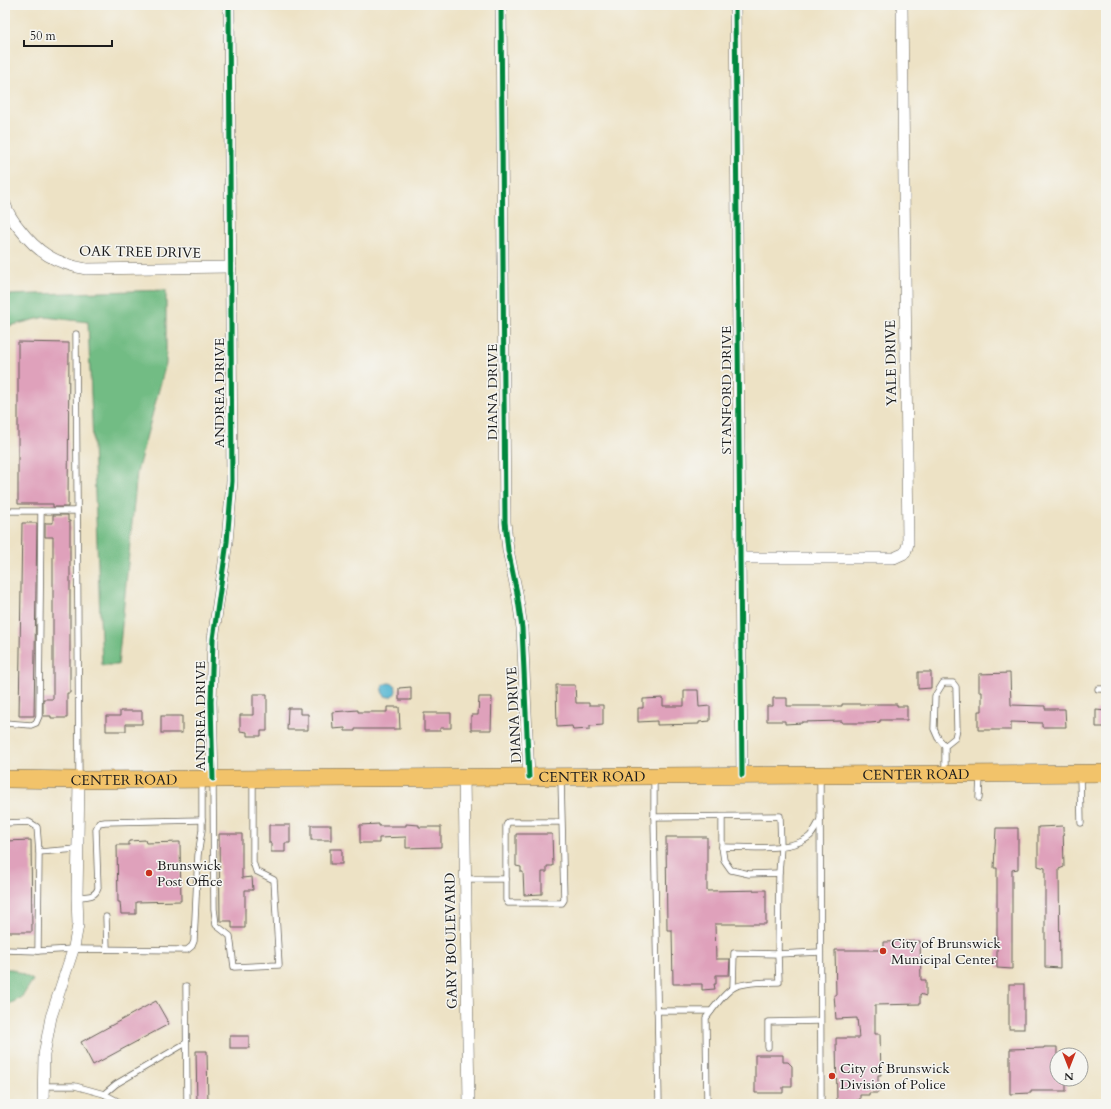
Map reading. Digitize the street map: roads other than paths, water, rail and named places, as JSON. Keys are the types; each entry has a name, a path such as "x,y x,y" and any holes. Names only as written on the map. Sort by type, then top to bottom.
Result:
{"main road":[{"name":"CENTER ROAD","path":"5,779 79,780 1106,773"}],"street":[{"name":"ANDREA DRIVE","path":"208,779 213,639 227,542 232,481 230,5"},
{"name":"DIANA DRIVE","path":"501,5 505,522 508,550 517,593 522,628 529,777"},
{"name":"STANFORD DRIVE","path":"735,5 742,775"},
{"name":"YALE DRIVE","path":"739,558 894,558 905,553 908,544 902,5"},
{"name":"OAK TREE DRIVE","path":"5,207 27,240 53,259 67,265 86,269 231,267"},
{"name":"GARY BOULEVARD","path":"464,777 469,1104"},
{"path":"44,1104 44,1055 51,1017 73,949 78,925 77,849 79,780"}],"lane":[{"path":"76,334 79,780"},
{"path":"5,511 77,511"},
{"path":"5,723 31,725 36,723 39,716 41,511"},
{"path":"945,746 955,738 957,729 956,687 953,683 943,683 935,696 934,729 938,738 945,746 945,774"},
{"path":"1098,689 1106,689"},
{"path":"1080,773 1081,823"},
{"path":"979,798 981,774"},
{"path":"820,775 821,1104"},
{"path":"654,776 659,1104"},
{"path":"561,777 564,900 562,903 508,903 506,900 506,826 508,822 562,822"},
{"path":"5,950 187,950 192,946 194,941 198,855 208,779"},
{"path":"208,779 213,829 214,909 216,925 230,936 234,967 279,965 274,880 256,871 253,862 253,779"},
{"path":"654,817 780,816 781,847 778,873 779,982 755,983 733,987 706,1018 707,1104"},
{"path":"722,817 722,847 724,860 730,870 750,874 778,873"},
{"path":"77,897 93,895 97,892 96,829 99,823 202,820"},
{"path":"722,847 781,847 796,844 810,836 820,820"},
{"path":"5,823 29,822 37,827 40,852 38,951"},
{"path":"40,852 77,849"},
{"path":"465,879 506,879"},
{"path":"106,917 107,950"},
{"path":"733,987 734,953 778,954 820,952"},
{"path":"186,986 187,1104"},
{"path":"657,1011 711,1011"},
{"path":"768,1047 768,1022 820,1021"},
{"path":"104,1094 116,1084 186,1043"},
{"path":"44,1086 75,1086 104,1094 123,1104"}],"water":[{"path":"386,683 392,683 396,687 396,693 392,697 386,697 382,693 382,687"}],"place":[{"name":"Brunswick Post Office","path":"149,873"},
{"name":"City of Brunswick Municipal Center","path":"883,951"},
{"name":"City of Brunswick Division of Police","path":"832,1076"}]}
